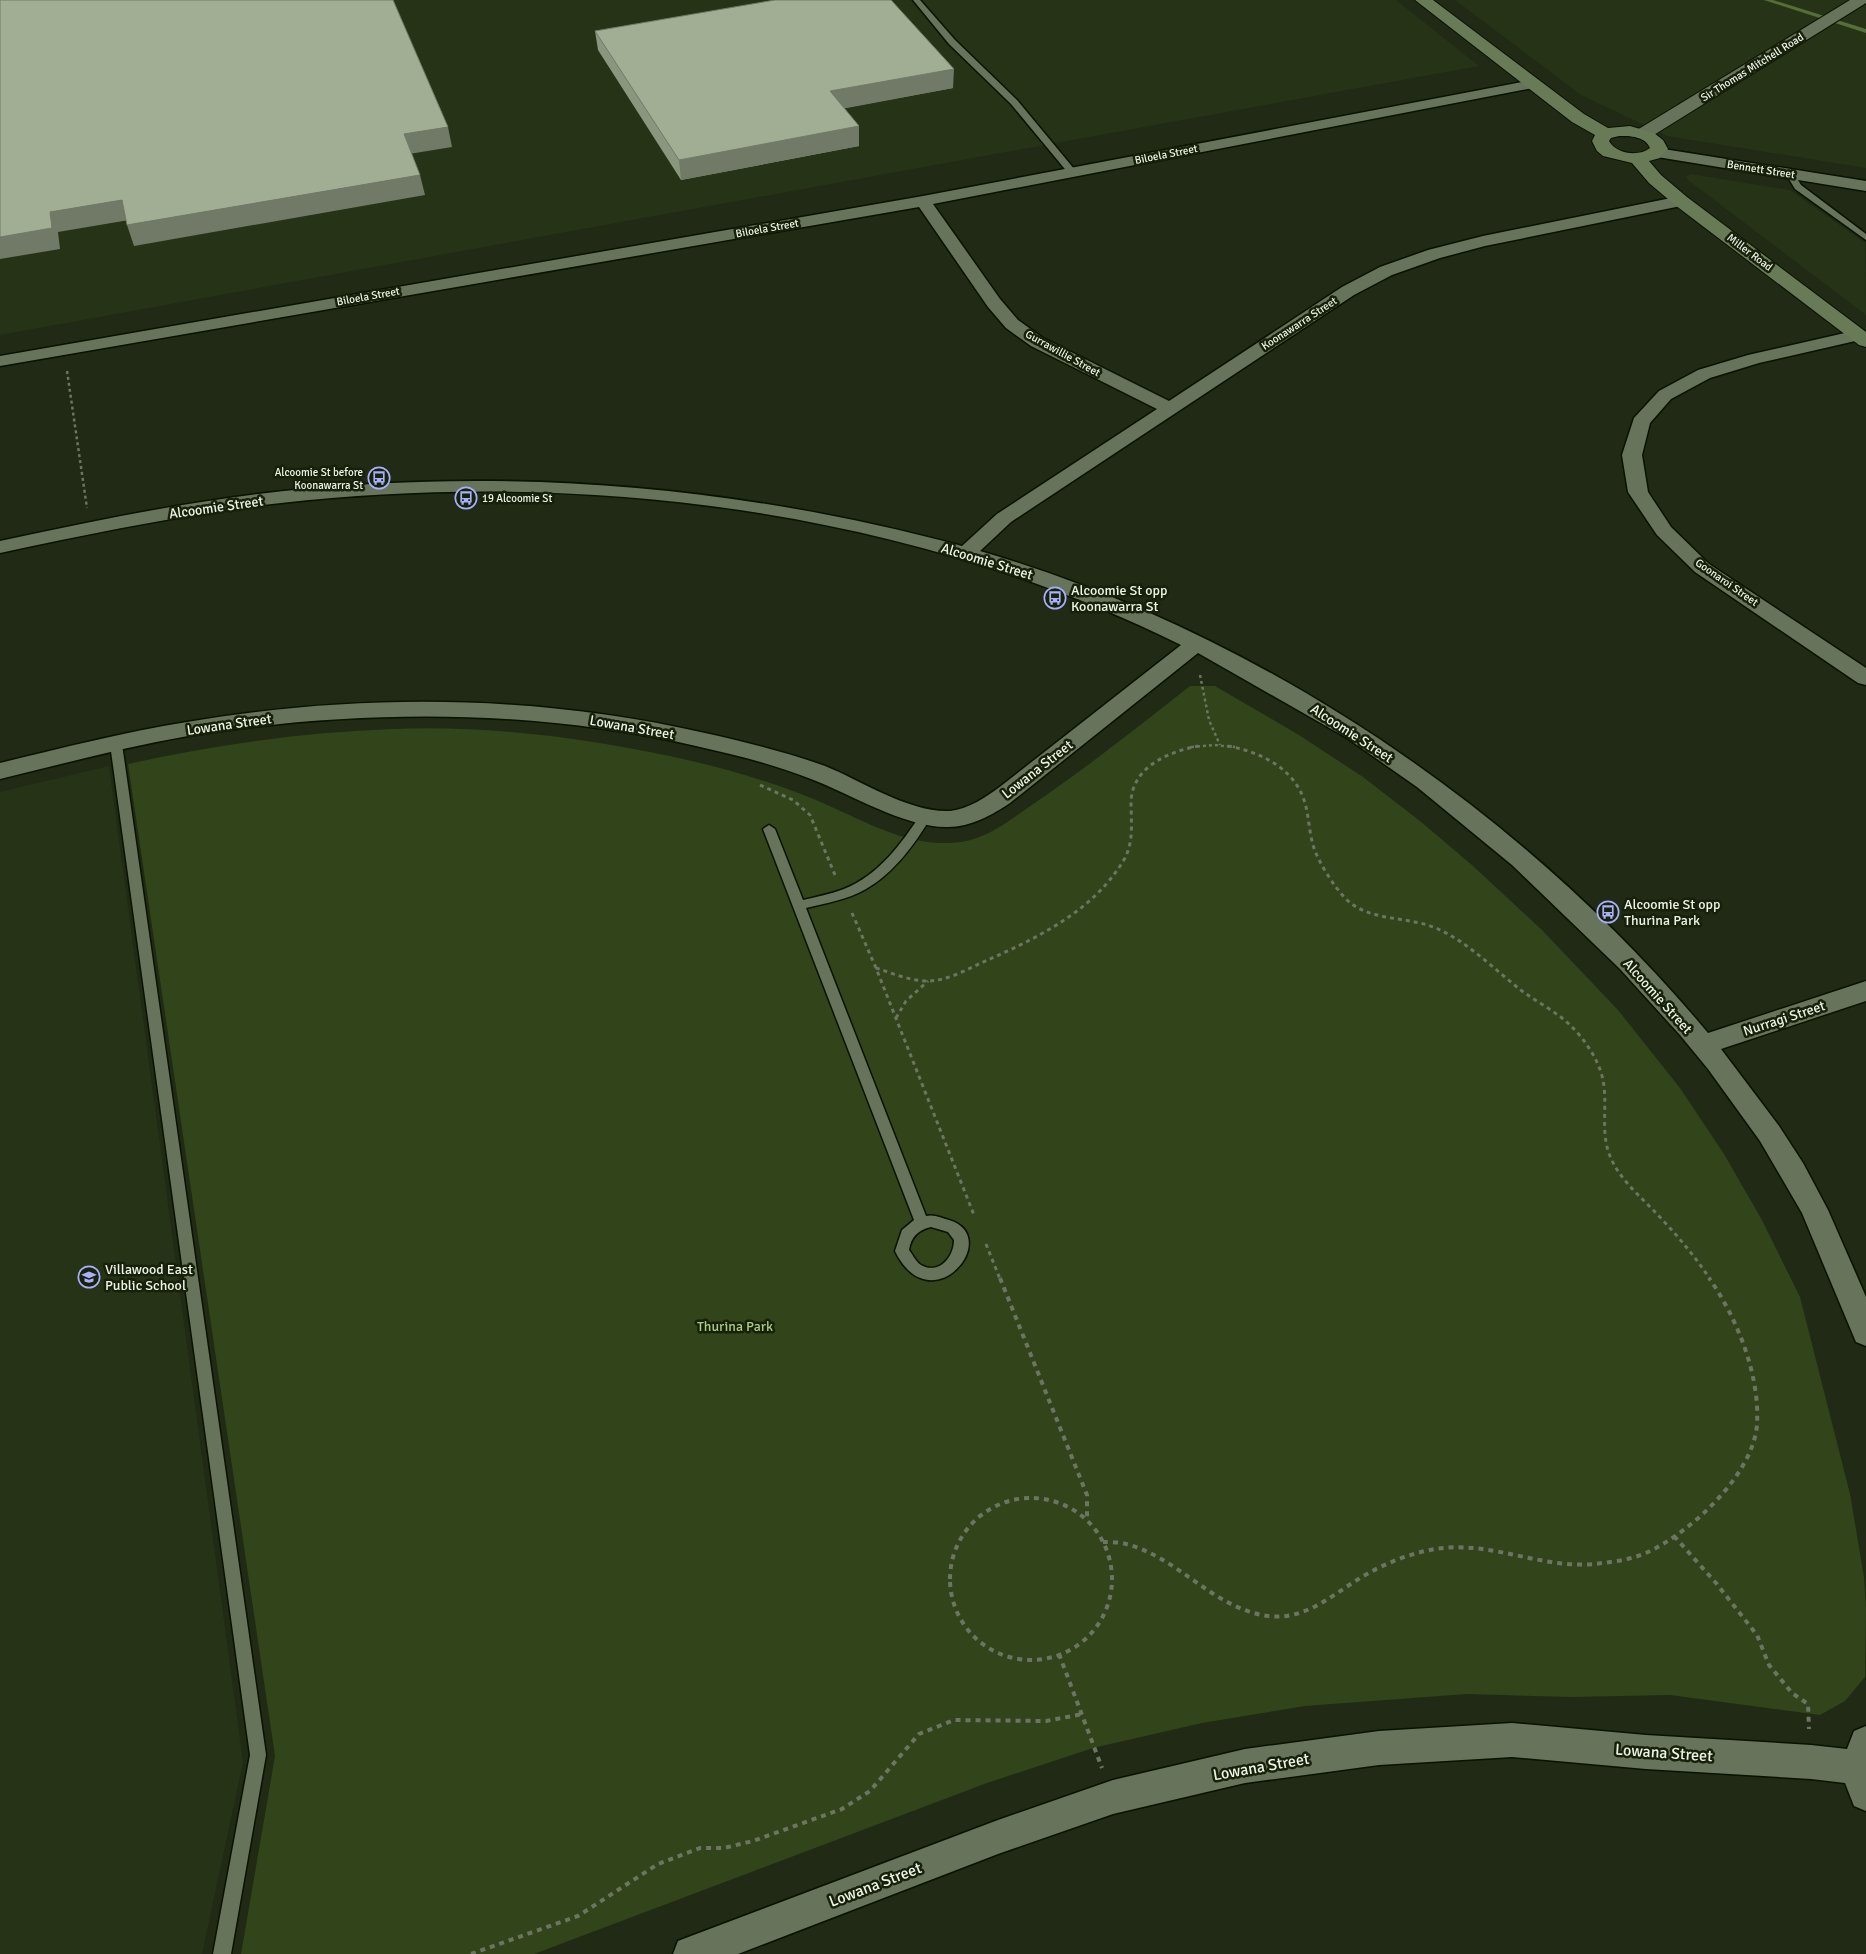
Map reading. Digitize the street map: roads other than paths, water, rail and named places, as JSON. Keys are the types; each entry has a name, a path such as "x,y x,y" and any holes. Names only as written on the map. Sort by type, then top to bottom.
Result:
{"main road":[{"path":"1424,0 1578,118 1605,134"},
{"path":"1619,131 1643,134 1656,141 1659,149 1657,153 1646,158 1619,156 1605,149 1600,141 1605,134 1619,131"},
{"name":"Miller Road","path":"1637,158 1655,178 1681,201 1862,338"}],"street":[{"name":"Sir Thomas Mitchell Road","path":"1643,134 1861,0"},
{"name":"Biloela Street","path":"0,361 923,201 1533,84"},
{"name":"Bennett Street","path":"1657,153 1866,186"},
{"name":"Gurrawillie Street","path":"923,201 994,303 1012,324 1037,342 1170,408"},
{"name":"Koonawarra Street","path":"966,553 1004,518 1348,291 1386,271 1434,254 1483,241 1681,201"},
{"name":"Goonaroi Street","path":"1862,338 1754,358 1704,374 1665,395 1641,422 1632,455 1638,492 1664,531 1702,568 1866,678"},
{"name":"Alcoomie Street","path":"0,547 166,514 269,499 366,490 523,487 580,488 654,494 772,508 883,532 966,553 1109,602 1248,669 1376,746 1453,803 1526,864 1598,931 1656,991 1754,1110 1795,1175 1836,1260 1866,1333"},
{"name":"Lowana Street","path":"0,771 116,744 188,730 327,712 400,708 475,708 552,714 684,735 752,752 815,771 925,817 947,820 968,815 990,805 1197,643"},
{"name":"Nurragi Street","path":"1702,1045 1866,991"},
{"name":"Lowana Street","path":"691,1954 998,1837 1113,1798 1245,1766 1379,1748 1512,1740 1646,1752 1811,1762 1864,1768"}],"lane":[{"path":"916,0 952,42 1014,102 1072,172"},
{"path":"1790,174 1798,187 1866,238"},
{"path":"116,744 258,1755 222,1954"},
{"path":"800,905 850,892 872,878 895,860 925,817"},
{"path":"769,829 922,1223"},
{"path":"940,1222 949,1226 961,1238 962,1254 951,1268 937,1273 921,1272 912,1267 906,1260 902,1252 902,1242 906,1234 913,1227 922,1223 940,1222"}],"waterway":[{"path":"1767,0 1866,31"}],"place":[{"name":"Alcoomie St before Koonawarra St","path":"379,478"},
{"name":"19 Alcoomie St","path":"466,498"},
{"name":"Alcoomie St opp Koonawarra St","path":"1055,598"},
{"name":"Alcoomie St opp Thurina Park","path":"1608,912"},
{"name":"Villawood East Public School","path":"89,1277"}],"park label":[{"name":"Thurina Park","path":"735,1326"}]}
